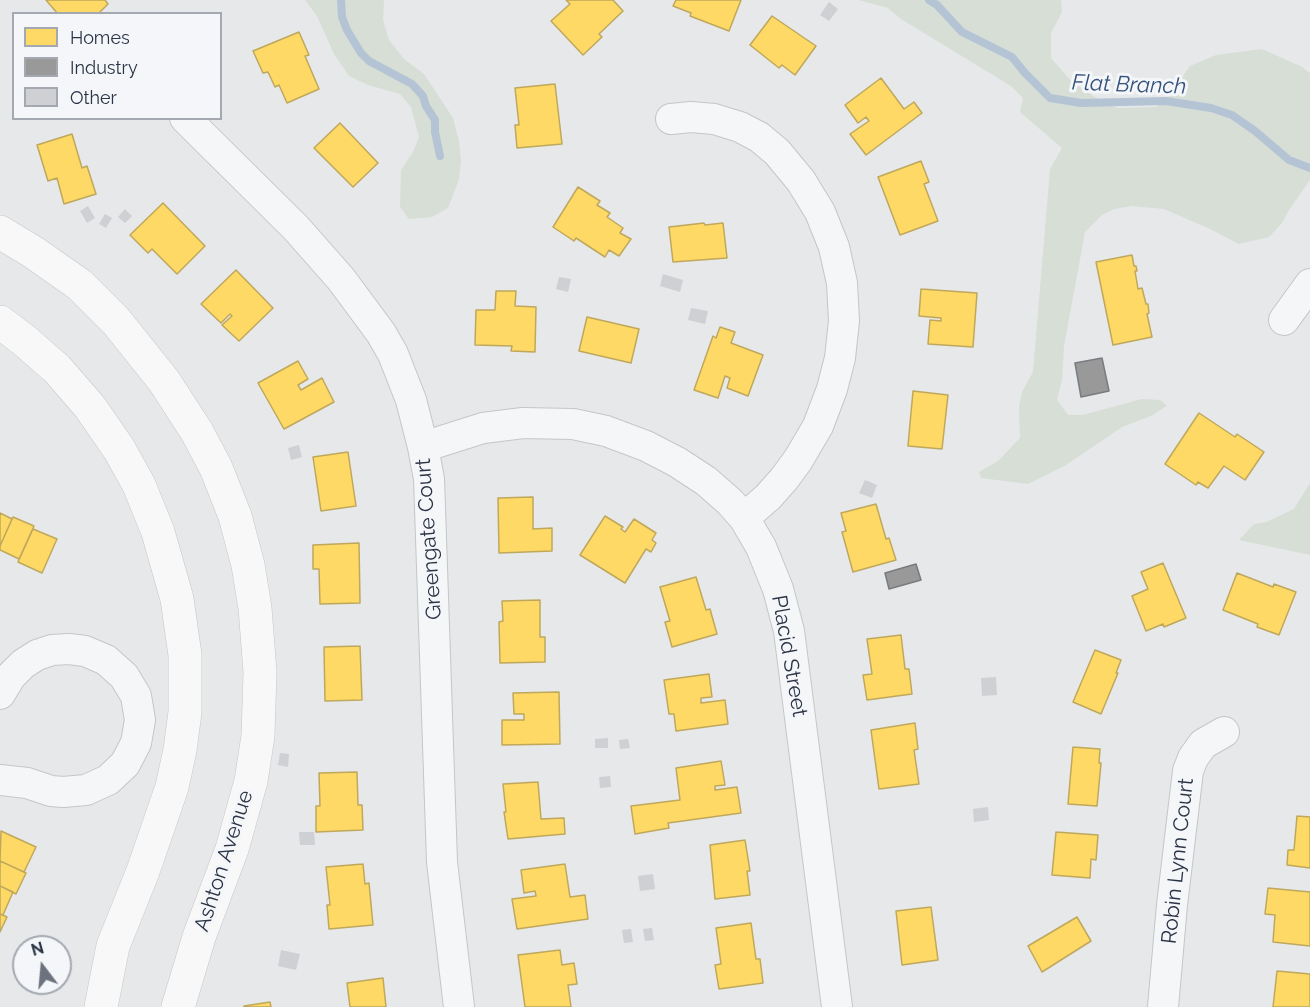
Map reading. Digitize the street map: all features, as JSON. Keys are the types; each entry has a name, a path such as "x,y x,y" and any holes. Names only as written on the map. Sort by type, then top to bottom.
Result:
{"street":[{"path":"672,119 714,118 740,127 759,137 777,152 801,181 820,212 834,247 842,284 844,321 840,358 832,389 818,426 784,479 744,518"},
{"name":"Greengate Court","path":"187,120 296,228 341,279 381,333 393,354 411,400 429,479 442,862 459,1007"},
{"name":"Ashton Avenue","path":"0,232 80,285 116,321 164,381 197,432 216,468 235,516 248,565 255,608 260,672 258,736 251,782 232,849 199,937 178,1007"},
{"path":"1284,320 1310,284"},
{"path":"0,322 57,369 90,407 119,449 139,485 158,532 177,598 186,655 185,712 172,787 143,871 113,946 101,1007"},
{"name":"Placid Street","path":"423,447 483,428 523,423 573,424 606,431 646,446 677,462 706,481 744,518 761,548 778,589 789,632 837,1007"},
{"path":"0,694 11,676 37,655 60,650 85,651 106,660 124,676 136,696 140,720 136,743 125,764 108,780 86,790 51,791 27,783 0,780"},
{"name":"Robin Lynn Court","path":"1163,1007 1188,771 1193,758 1203,744 1224,732"}],"shaded area":[{"path":"305,0 384,0 383,20 389,40 404,59 424,74 453,118 461,161 459,179 448,208 432,217 409,219 400,207 401,170 413,152 419,137 411,107 400,94 368,85 349,76 334,54 317,16"},
{"path":"859,0 1061,0 1062,12 1051,33 1051,58 1071,81 1117,108 1156,107 1170,96 1190,66 1216,55 1262,49 1310,73 1310,180 1282,223 1269,237 1239,244 1164,209 1132,206 1114,209 1102,215 1085,232 1064,346 1062,379 1057,400 1068,415 1083,415 1142,399 1160,400 1167,406 1151,416 1122,427 1066,465 1028,484 981,478 979,472 998,461 1020,438 1019,407 1022,392 1033,372 1050,169 1062,148 1020,112 1023,98 1011,86 901,19 888,8"},
{"path":"1310,483 1310,555 1239,540 1254,524 1267,522 1294,509"}],"building: Homes":[{"path":"46,0 105,0 108,4 100,12 56,12"},
{"path":"566,0 613,0 623,11 599,34 602,37 583,55 551,21 570,4"},
{"path":"676,0 741,0 729,31 690,16 691,13 673,6"},
{"path":"772,16 816,46 795,75 782,65 779,68 750,45"},
{"path":"299,32 309,55 305,56 319,89 287,103 279,85 275,87 268,72 263,73 253,51"},
{"path":"881,78 904,109 914,102 922,113 866,155 850,134 869,121 866,117 858,123 845,105"},
{"path":"555,84 562,144 517,148 515,125 519,125 515,88"},
{"path":"340,123 378,163 353,187 314,148"},
{"path":"72,134 82,168 87,166 96,194 64,204 57,178 48,181 37,145"},
{"path":"921,161 929,182 924,184 938,221 900,235 878,177"},
{"path":"578,187 600,201 597,205 610,213 607,217 623,228 620,233 631,239 619,256 609,250 605,257 576,238 574,241 553,227"},
{"path":"163,203 205,246 177,274 152,249 148,253 130,235"},
{"path":"704,223 705,225 723,223 727,258 673,262 669,227"},
{"path":"1132,255 1137,271 1135,271 1138,289 1142,288 1146,304 1148,304 1149,313 1147,314 1152,337 1113,345 1096,262"},
{"path":"236,270 273,308 239,341 222,325 232,316 230,314 221,323 201,304"},
{"path":"921,289 977,293 973,347 928,344 930,320 941,321 941,318 919,316"},
{"path":"496,291 516,291 515,306 536,307 535,352 511,351 512,346 475,345 476,310 495,310"},
{"path":"587,317 639,329 631,363 579,351"},
{"path":"720,327 735,332 731,343 763,355 748,396 727,388 730,378 725,376 718,398 694,390 713,336 716,338"},
{"path":"298,361 308,379 298,385 301,390 322,378 334,402 284,429 258,383"},
{"path":"913,391 948,395 942,449 908,446"},
{"path":"1199,413 1235,437 1237,434 1264,452 1245,480 1224,466 1208,488 1198,482 1196,485 1165,464"},
{"path":"348,452 356,506 321,511 313,457"},
{"path":"533,497 533,529 552,528 552,551 499,553 498,498"},
{"path":"876,504 886,539 889,538 896,560 853,572 842,532 846,531 841,513"},
{"path":"0,513 12,519 0,546"},
{"path":"605,516 623,527 621,529 625,532 634,519 656,533 652,540 656,543 651,552 646,549 625,583 580,555"},
{"path":"13,517 34,526 19,559 0,550"},
{"path":"33,529 57,539 42,573 18,562"},
{"path":"359,543 360,603 320,604 319,569 313,569 313,545"},
{"path":"1163,563 1186,618 1146,631 1132,596 1148,589 1141,572"},
{"path":"1237,573 1273,587 1274,584 1296,592 1279,635 1223,610"},
{"path":"696,577 706,610 710,609 717,634 672,647 665,622 670,621 660,587"},
{"path":"540,600 540,637 545,637 545,662 500,663 499,622 503,621 502,601"},
{"path":"901,635 905,669 909,669 912,694 867,700 863,675 872,674 867,639"},
{"path":"360,646 362,700 325,701 324,647"},
{"path":"1095,650 1121,660 1101,714 1073,702"},
{"path":"709,674 712,697 701,698 701,703 725,700 728,724 676,731 674,714 669,714 664,680"},
{"path":"559,692 560,744 502,745 502,720 524,720 524,714 514,714 513,693"},
{"path":"915,723 918,749 914,750 919,784 879,789 871,730"},
{"path":"1073,747 1100,749 1097,806 1068,804"},
{"path":"721,761 725,785 715,786 715,790 737,787 741,813 668,823 669,828 635,834 631,806 680,800 676,768"},
{"path":"357,772 358,805 362,805 363,830 316,832 316,806 320,806 319,773"},
{"path":"538,782 541,819 564,818 565,834 508,839 503,784"},
{"path":"1297,816 1310,817 1310,868 1287,865 1288,850 1294,850"},
{"path":"1,831 36,847 24,872 0,861"},
{"path":"1056,832 1098,835 1096,860 1091,859 1090,878 1052,875"},
{"path":"745,840 750,871 747,871 750,895 715,899 710,845"},
{"path":"0,861 26,873 16,894 0,886"},
{"path":"363,864 365,884 369,883 373,925 329,929 327,905 330,905 326,867"},
{"path":"565,864 570,897 585,895 588,919 517,929 512,899 536,896 535,891 524,893 521,870"},
{"path":"0,886 13,892 3,915 0,914"},
{"path":"1268,888 1310,892 1310,946 1273,942 1275,915 1265,914"},
{"path":"931,907 938,960 902,965 896,911"},
{"path":"0,914 7,917 0,932"},
{"path":"1077,917 1091,941 1042,972 1028,946"},
{"path":"751,923 756,959 760,959 763,983 719,989 715,965 721,964 716,928"},
{"path":"560,950 562,965 574,963 577,984 568,985 571,1007 525,1007 518,955"},
{"path":"1277,971 1310,974 1310,1007 1273,1007"},
{"path":"383,978 386,1007 350,1007 347,983"},
{"path":"270,1002 271,1007 244,1007 244,1006"}],"building: Industry":[{"path":"1102,358 1109,391 1081,397 1075,363"},
{"path":"916,564 921,580 889,589 885,573"}],"building: Other":[{"path":"829,2 838,9 829,21 820,15"},
{"path":"88,206 95,218 87,223 80,211"},
{"path":"125,209 132,216 125,223 118,217"},
{"path":"105,214 112,218 106,228 99,224"},
{"path":"663,274 683,280 680,292 660,286"},
{"path":"559,277 571,279 568,292 556,289"},
{"path":"691,308 708,311 705,324 688,320"},
{"path":"299,445 302,457 291,460 288,448"},
{"path":"865,480 877,485 872,498 859,493"},
{"path":"996,677 997,695 982,696 981,678"},
{"path":"608,738 608,748 595,748 595,739"},
{"path":"628,739 630,748 620,749 619,740"},
{"path":"280,753 289,754 288,767 278,765"},
{"path":"610,776 611,787 600,788 599,777"},
{"path":"988,807 989,820 974,822 973,809"},
{"path":"299,832 314,832 315,845 300,845"},
{"path":"653,874 655,889 640,891 638,876"},
{"path":"652,928 654,940 645,941 643,929"},
{"path":"631,929 633,942 624,943 622,930"},
{"path":"281,950 300,954 296,970 278,966"}],"waterway":[{"path":"341,0 342,17 361,53 369,61 412,84 423,96 435,120 440,156"},
{"name":"Flat Branch","path":"929,0 937,5 962,32 1012,57 1050,98 1081,103 1166,101 1211,108 1232,115 1289,160 1310,168"}]}
